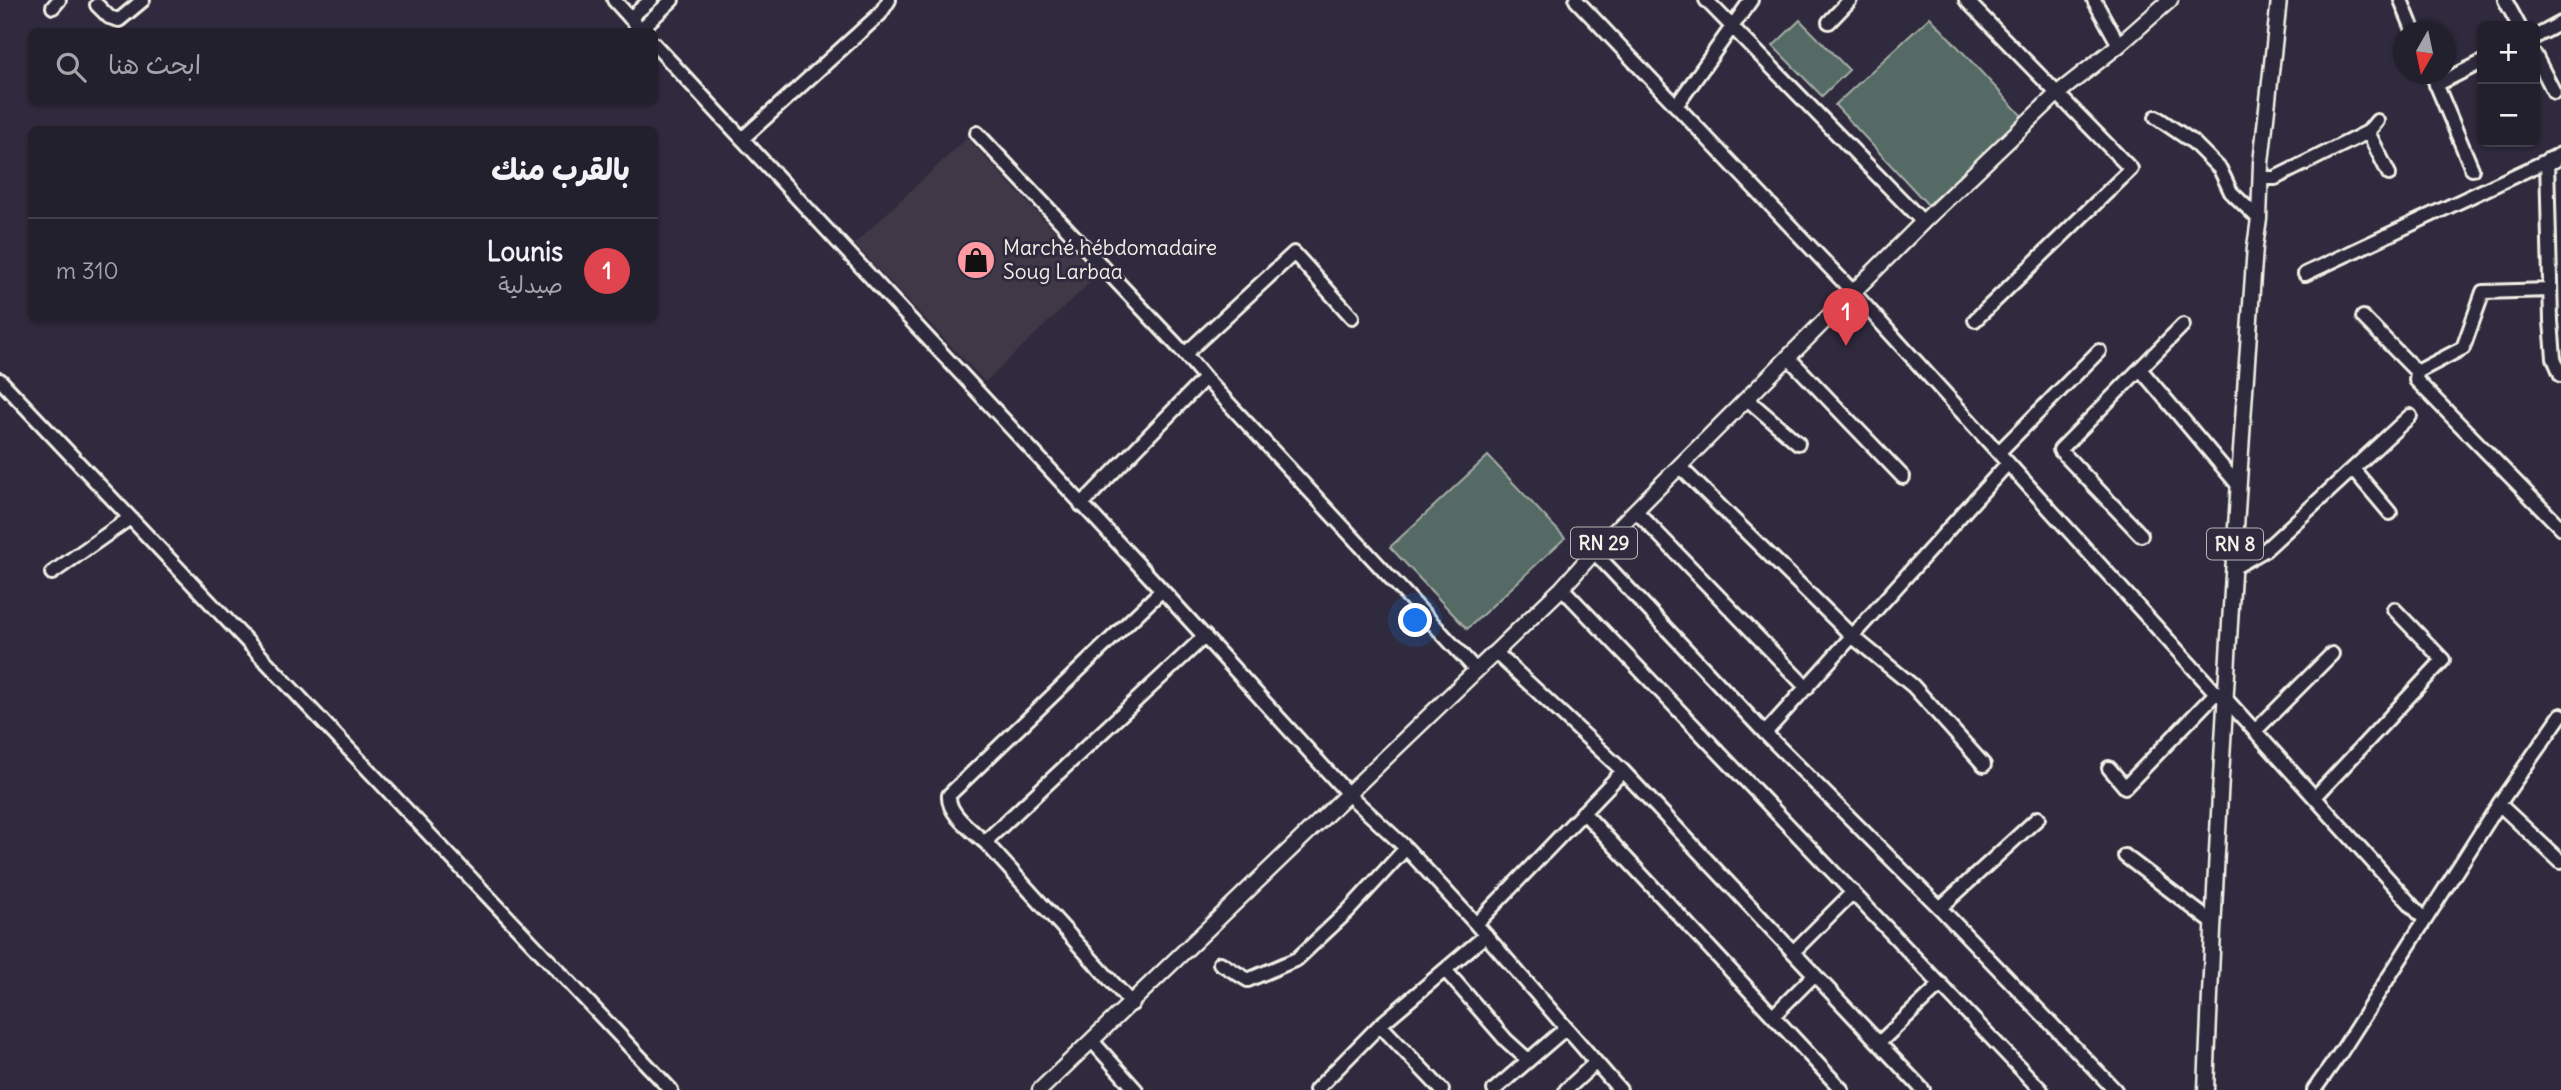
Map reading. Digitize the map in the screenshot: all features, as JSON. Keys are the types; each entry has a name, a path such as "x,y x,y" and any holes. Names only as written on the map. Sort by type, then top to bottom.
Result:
{"main road":[{"name":"RN 29","path":"1040,1090 1093,1042 1562,588 1594,552 1923,222 2058,93 2170,0"},
{"name":"RN 8","path":"2206,1090 2221,696 2233,568 2260,177 2278,0"}],"street":[{"path":"96,2 109,17 119,20 143,0"},
{"path":"614,0 640,28"},
{"path":"631,18 651,0"},
{"path":"644,28 672,0"},
{"path":"742,139 880,14 889,0"},
{"path":"1576,0 1853,292 2425,920"},
{"path":"1706,0 1923,222"},
{"path":"1676,106 1751,0"},
{"path":"1829,22 1849,0"},
{"path":"1966,0 2131,169 1975,320"},
{"path":"2094,0 2119,45"},
{"path":"2401,0 2410,21"},
{"path":"2505,0 2516,21"},
{"path":"2540,34 2561,23"},
{"path":"658,48 1205,636 1349,795 1406,848 1486,935 1620,1090"},
{"path":"2456,71 2477,64"},
{"path":"2540,65 2554,92"},
{"path":"2436,84 2472,169"},
{"path":"2156,117 2193,142 2220,169 2231,192 2259,219"},
{"path":"2260,177 2275,178 2373,127 2389,174"},
{"path":"977,133 1476,670"},
{"path":"2305,274 2561,154"},
{"path":"2547,160 2561,162"},
{"path":"2547,160 2550,290 2557,340 2554,358 2561,375"},
{"path":"1185,354 1294,253 1352,317"},
{"path":"2417,372 2463,348 2483,292 2550,290"},
{"path":"2363,317 2417,372"},
{"path":"2141,535 2060,450 2183,325"},
{"path":"1999,452 2099,351"},
{"path":"1788,357 1903,477"},
{"path":"2140,370 2238,485"},
{"path":"2417,372 2416,380 2561,528"},
{"path":"1081,505 1205,378"},
{"path":"0,380 671,1090"},
{"path":"1747,398 1798,443"},
{"path":"2233,568 2265,550 2410,416"},
{"path":"1765,733 2008,463"},
{"path":"1680,467 1852,636 1913,686 1984,765"},
{"path":"2353,469 2390,513"},
{"path":"1636,511 1807,688"},
{"path":"52,573 130,518"},
{"path":"1594,552 1765,733 1940,908 2115,1090"},
{"path":"1562,588 2041,1090"},
{"path":"1132,1004 987,844 953,811 948,798 952,791 1162,590"},
{"path":"2315,797 2443,660 2393,609"},
{"path":"987,844 990,837 1205,636"},
{"path":"1495,652 1623,771 1923,1090"},
{"path":"2255,731 2332,654"},
{"path":"2109,768 2125,787 2221,696"},
{"path":"2315,1090 2499,804 2561,715"},
{"path":"1476,924 1623,771"},
{"path":"2499,804 2561,862"},
{"path":"1583,812 1842,1090"},
{"path":"1940,908 2038,818"},
{"path":"1220,963 1248,980 1297,959 1348,911 1406,848"},
{"path":"2125,856 2213,923"},
{"path":"1793,952 1853,892"},
{"path":"1325,1087 1380,1025 1486,935"},
{"path":"1446,971 1528,1060"},
{"path":"1773,1016 1814,975"},
{"path":"1879,1043 1941,984"},
{"path":"1380,1025 1442,1090"},
{"path":"1494,1090 1566,1028"},
{"path":"1093,1042 1128,1087"},
{"path":"1566,1090 1595,1063"}],"shaded area":[{"name":"Marché hébdomadaire Soug Larbaa","path":"967,138 1097,276 985,382 854,244"}],"green space":[{"path":"1930,17 2023,117 1928,205 1835,105"},
{"path":"1800,20 1849,70 1822,96 1773,46"},
{"path":"1488,456 1565,538 1467,629 1390,547"}],"place":[{"name":"Marché hébdomadaire Soug Larbaa","path":"976,260"},
{"name":"Lounis","path":"1846,346"}]}
